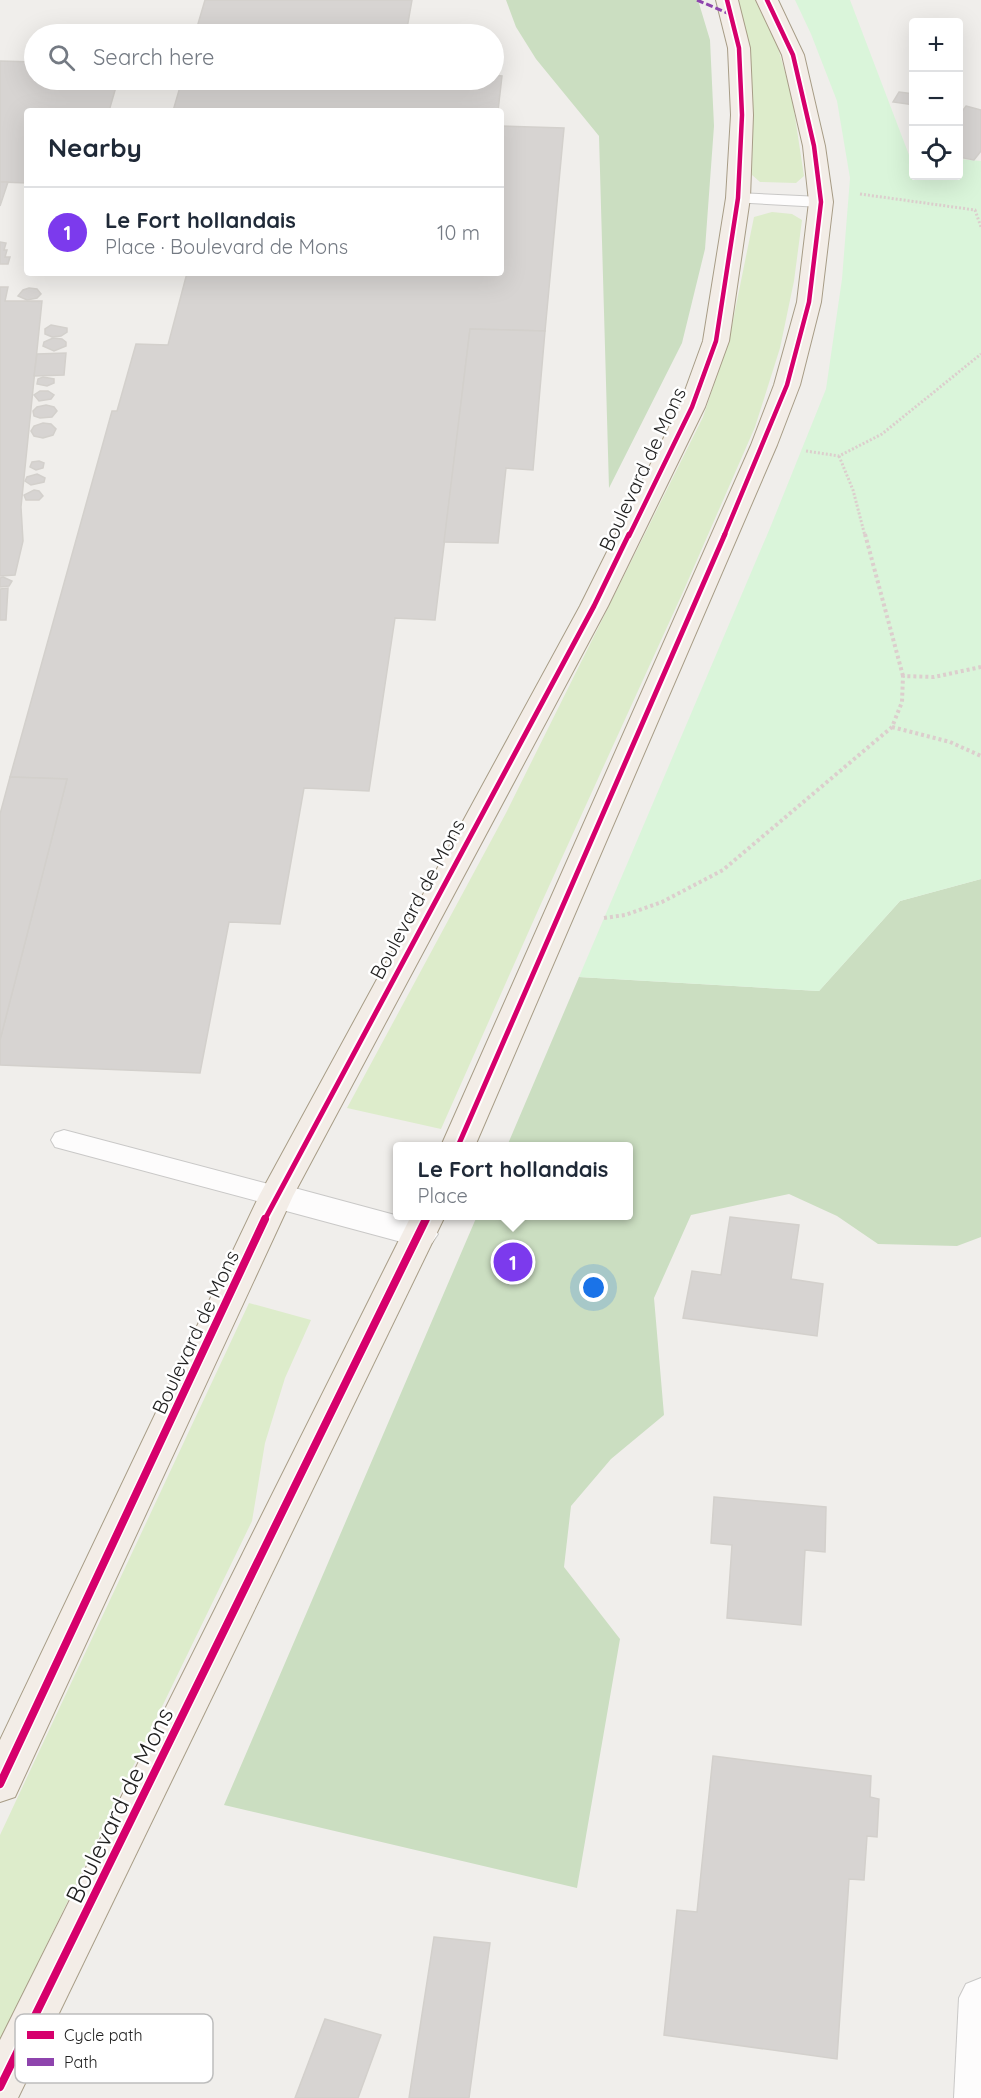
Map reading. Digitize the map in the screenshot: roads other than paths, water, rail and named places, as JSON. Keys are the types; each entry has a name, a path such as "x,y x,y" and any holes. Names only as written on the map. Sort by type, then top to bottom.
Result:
{"main road":[{"name":"Boulevard de Mons","path":"0,1784 276,1196 594,606 692,407 716,341 738,198 742,115 740,70 728,0"},
{"path":"460,1142 764,445 787,385 809,302 821,195 814,146 793,55 767,0"},
{"name":"Boulevard de Mons","path":"36,2014 424,1225"},
{"name":"Boulevard de Mons","path":"0,2087 15,2057"}],"street":[{"path":"276,1196 393,1219"},
{"path":"398,1220 424,1225"},
{"path":"976,2098 981,1998"}],"lane":[{"path":"738,198 821,195"},
{"path":"64,1140 276,1196"}],"place":[{"name":"Le Fort hollandais","path":"513,1262"}]}
